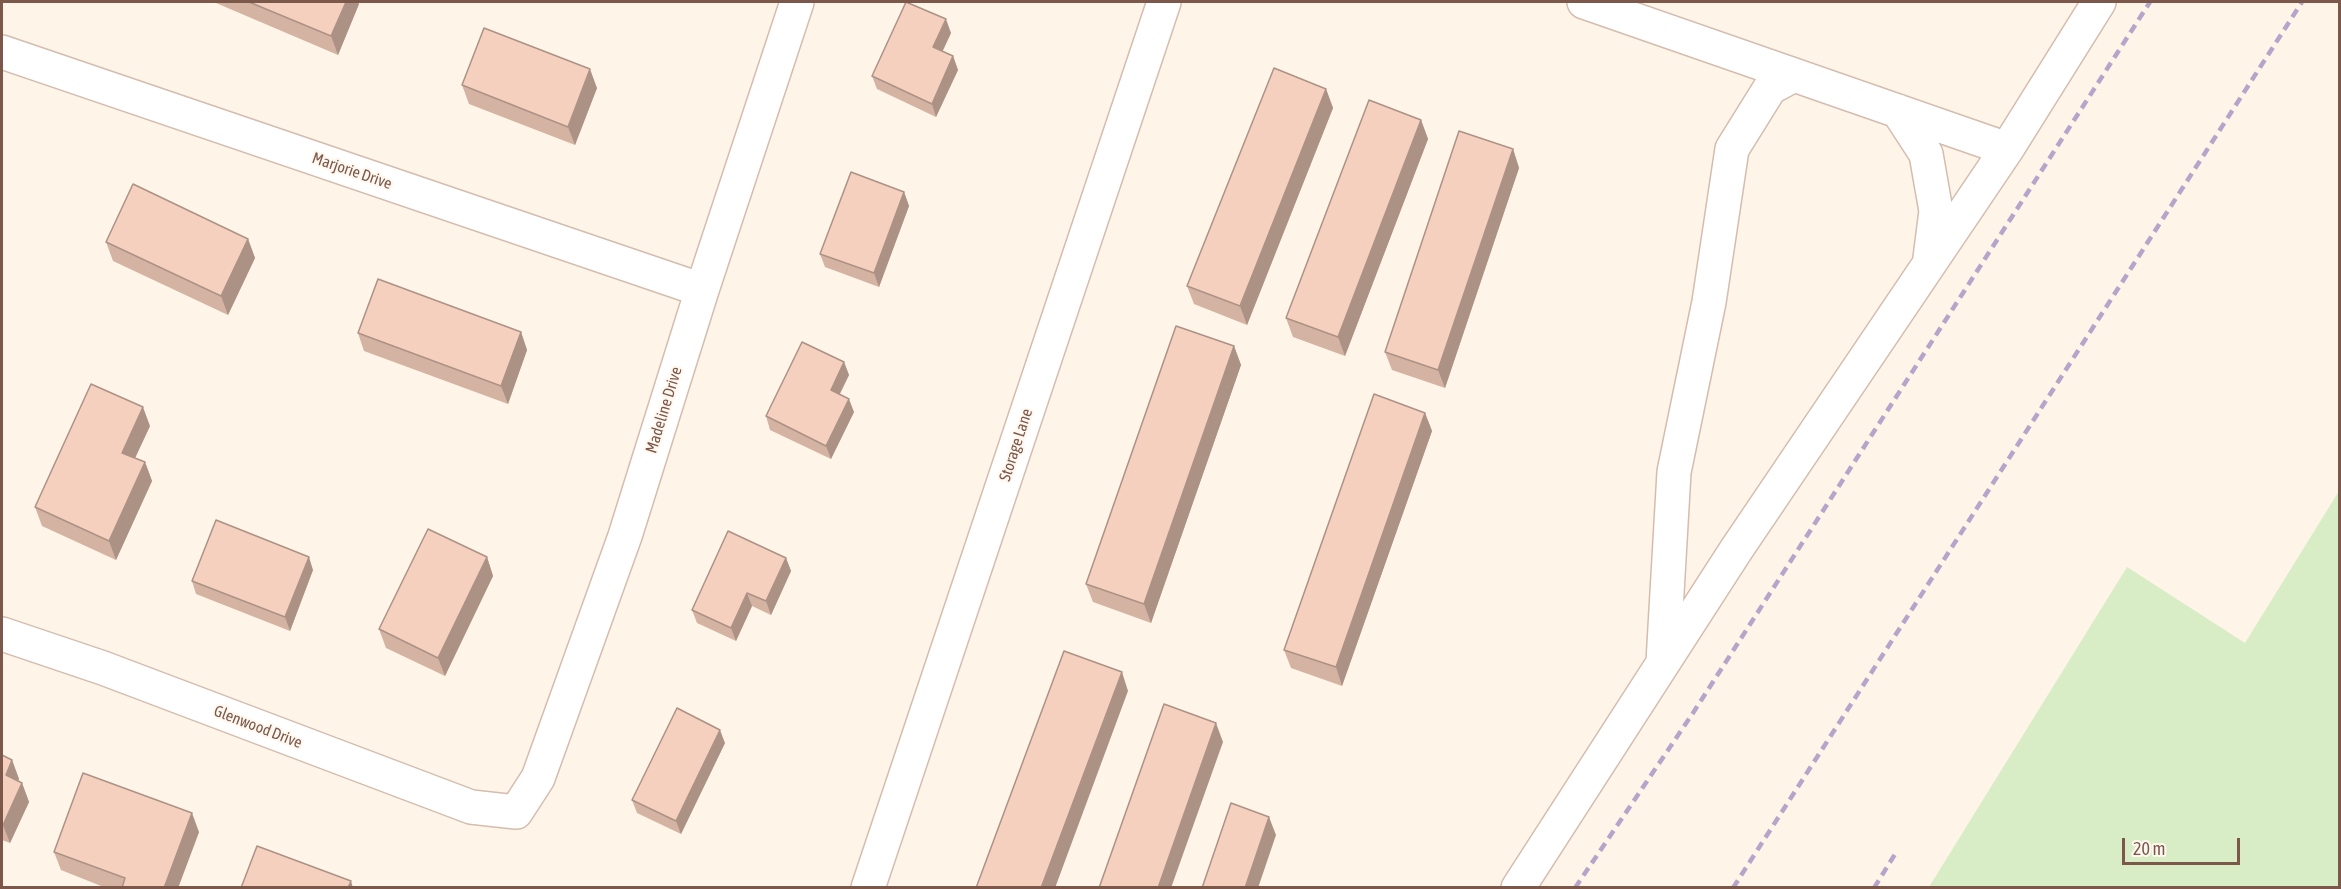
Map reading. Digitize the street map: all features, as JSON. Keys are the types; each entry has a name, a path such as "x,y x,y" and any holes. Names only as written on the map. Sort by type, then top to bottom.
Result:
{"street":[{"name":"Madeline Drive","path":"516,812 538,778 625,536 702,290 797,2"},
{"name":"Storage Lane","path":"868,888 1164,2"},
{"path":"1584,2 2007,149"},
{"path":"1518,888 1743,540 2007,149 2099,2"},
{"name":"Marjorie Drive","path":"2,52 702,290"},
{"path":"1663,664 1674,472 1708,302 1732,149 1770,88 1794,75"},
{"path":"1898,111 1926,154 1936,212 1929,265"},
{"name":"Glenwood Drive","path":"2,634 103,669 471,807 516,812"}],"green space":[{"path":"2339,491 2339,887 1929,887 2127,567 2245,643"}],"building":[{"path":"249,2 346,2 331,36"},
{"path":"906,2 946,19 933,47 953,56 932,104 872,76"},
{"path":"484,28 590,69 568,127 462,85"},
{"path":"1274,68 1326,89 1240,306 1187,286"},
{"path":"1369,100 1421,120 1338,337 1286,318"},
{"path":"1459,131 1513,149 1438,370 1385,352"},
{"path":"851,172 904,192 874,273 820,254"},
{"path":"133,184 248,239 221,296 106,242"},
{"path":"378,279 521,332 501,386 358,333"},
{"path":"1176,326 1234,346 1144,604 1086,584"},
{"path":"802,342 844,362 831,390 849,399 826,446 766,416"},
{"path":"91,384 143,407 122,453 145,462 109,541 35,507"},
{"path":"1374,394 1425,413 1336,667 1284,650"},
{"path":"216,520 309,557 285,617 192,581"},
{"path":"428,529 487,557 438,658 379,629"},
{"path":"728,531 786,558 766,601 747,593 731,628 692,610"},
{"path":"1064,651 1122,672 1041,888 976,888"},
{"path":"1164,704 1216,723 1158,888 1099,888"},
{"path":"677,708 720,730 676,821 632,800"},
{"path":"2,755 12,760 6,775 22,783 3,825 2,824"},
{"path":"83,773 192,813 164,888 122,888 125,878 54,852"},
{"path":"1231,803 1269,817 1245,888 1202,888"},
{"path":"257,846 351,881 348,888 241,888"}],"railway":[{"path":"1575,888 1693,713 2150,2"},
{"path":"1733,888 2302,2"},
{"path":"1874,888 1897,851"}]}
